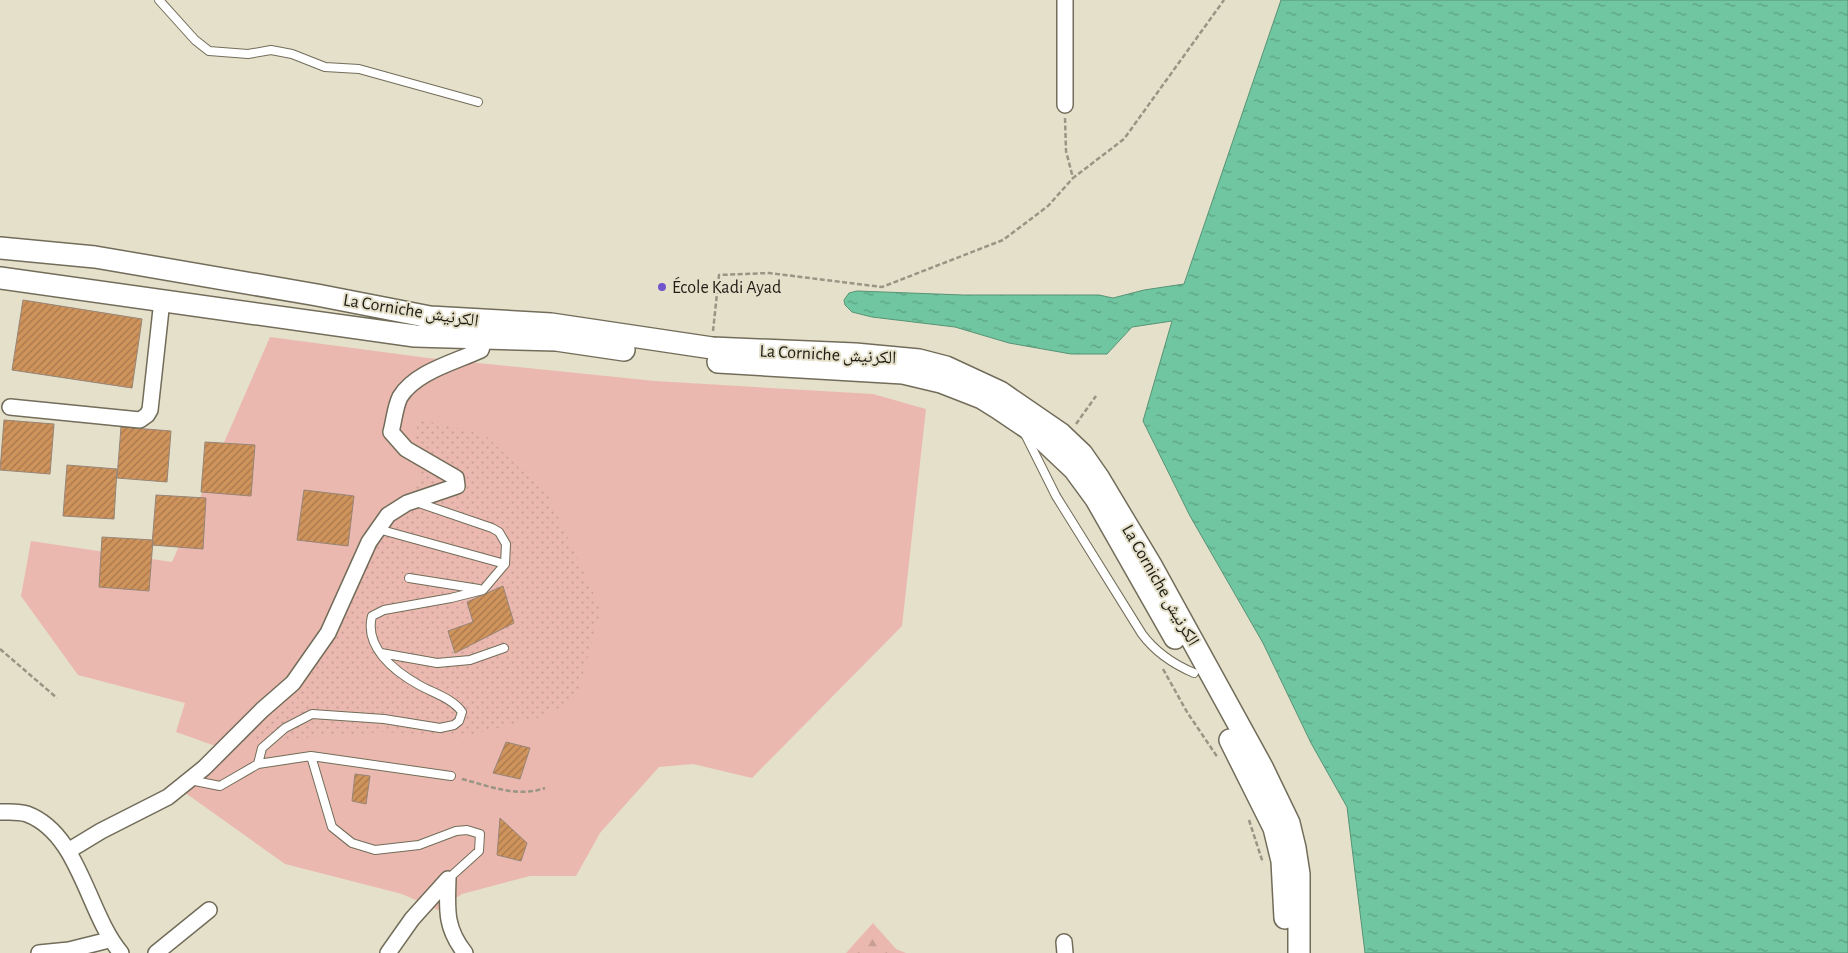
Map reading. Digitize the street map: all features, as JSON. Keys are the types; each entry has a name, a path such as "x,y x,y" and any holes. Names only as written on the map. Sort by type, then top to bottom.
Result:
{"main road":[{"name":"La Corniche الكرنيش","path":"0,248 95,257 317,295 430,316 487,329 711,362 904,373 941,382 982,398 1023,424 1054,448 1074,469 1096,499 1194,673 1242,762 1274,828 1282,862 1285,953"},
{"name":"La Corniche الكرنيش","path":"0,278 415,336 487,329 569,326 690,346 855,354 919,360 946,367 1000,392 1041,418 1082,454 1098,477 1157,576 1276,795 1289,823 1299,874 1300,953"}],"street":[{"path":"1065,0 1065,105"},
{"path":"10,407 140,420 148,415 162,300"},
{"path":"68,851 101,830 168,797 190,780 262,710 293,683 328,633 369,542 393,511 411,501 457,486 456,478 406,449 391,432 400,399 409,386 430,373 480,350 487,329"},
{"path":"0,812 26,814 57,835 68,851 109,940 121,953"},
{"path":"388,953 412,919 448,880"},
{"path":"448,880 447,916 452,931 465,953"},
{"path":"156,953 209,910"},
{"path":"39,953 69,950 109,940"}],"lane":[{"path":"159,0 195,40 209,51 248,54 271,50 292,54 325,67 359,69 478,102"},
{"path":"1023,424 1027,441 1056,496 1149,644 1168,660 1194,673"},
{"path":"258,764 262,748 285,728 312,714 384,719 432,728 454,725 459,722 462,712 457,706 418,684 392,666 381,654 373,642 369,628 372,616 384,610 451,598 483,590 505,564 506,544 499,532 492,528 411,501"},
{"path":"378,529 505,564"},
{"path":"409,578 483,590"},
{"path":"381,654 437,663 470,660 504,648"},
{"path":"190,780 220,786 258,764 311,756 451,776"},
{"path":"311,756 332,827 352,843 375,850 419,845 467,830 480,834 479,852 473,860 448,880"}],"path":[{"path":"712,336 719,275 769,273 882,287 1003,240 1048,206 1072,178 1124,139 1224,0"},
{"path":"1065,105 1066,151 1072,178"},
{"path":"1073,427 1096,396"},
{"path":"1149,644 1187,712 1221,763"},
{"path":"0,649 57,698"},
{"path":"451,776 512,792 532,792 545,788"},
{"path":"1248,818 1265,868"}],"green space":[{"path":"270,337 428,358 655,381 873,394 926,409 902,626 752,778 693,764 659,767 600,833 576,876 530,876 462,894 438,910 402,894 285,864 184,792 224,749 176,732 185,703 78,675 21,596 31,541 172,562"},
{"path":"418,419 485,435 548,495 601,610 576,699 541,717 464,737 382,732 247,742 296,699 336,633 375,547 421,479 415,441"},
{"path":"873,923 896,949 906,953 846,953"}],"water":[{"path":"1281,0 1848,0 1848,953 1365,953 1347,807 1311,743 1263,643 1190,516 1143,421 1172,321 1132,327 1107,354 1071,354 1009,343 955,327 872,317 852,312 845,305 844,300 849,293 857,291 963,295 1099,295 1113,298 1144,290 1184,284"}],"building":[{"path":"23,300 142,319 132,388 12,370"},
{"path":"4,420 54,424 50,474 0,470"},
{"path":"121,427 171,431 167,482 117,478"},
{"path":"205,442 255,445 251,496 201,492"},
{"path":"67,465 117,469 114,519 63,516"},
{"path":"304,490 354,496 348,546 297,540"},
{"path":"156,495 206,498 203,549 152,545"},
{"path":"102,537 153,540 149,591 99,587"},
{"path":"503,586 514,623 455,653 448,631 473,622 467,602"},
{"path":"506,742 530,748 520,779 493,773"},
{"path":"355,774 370,776 366,804 352,801"},
{"path":"500,818 527,843 521,861 497,855"}],"place":[{"name":"École Kadi Ayad","path":"662,287"}]}
